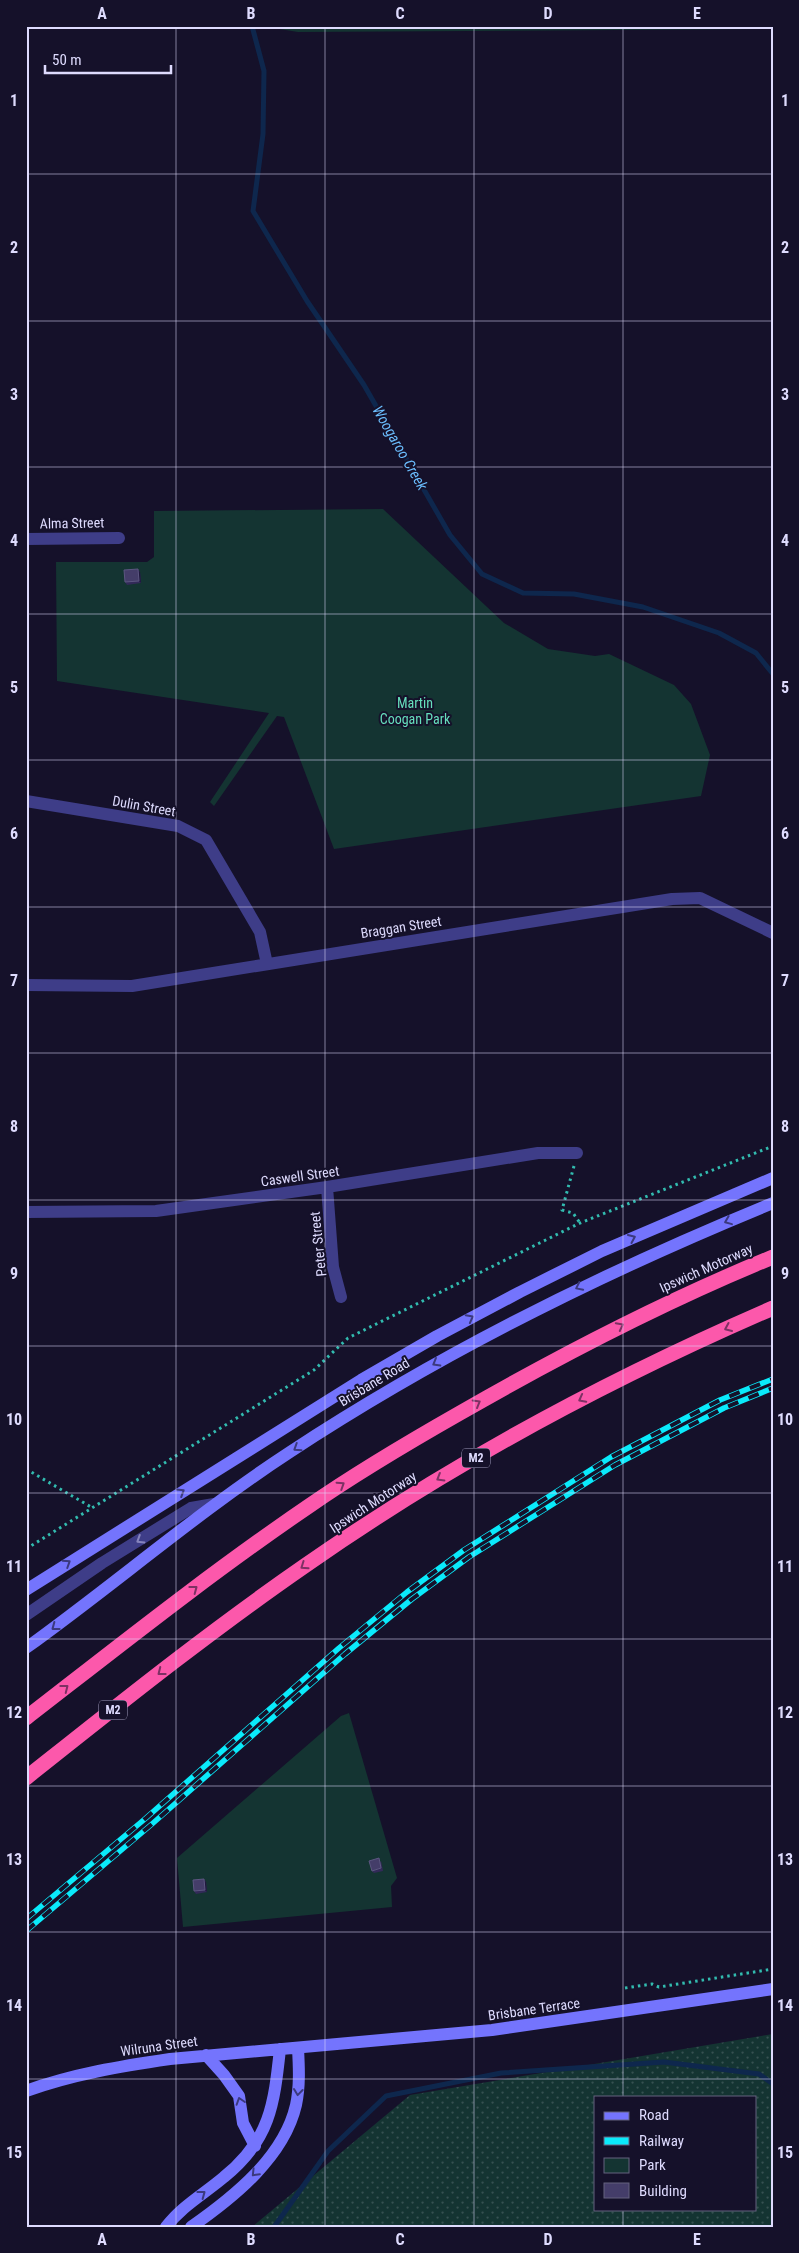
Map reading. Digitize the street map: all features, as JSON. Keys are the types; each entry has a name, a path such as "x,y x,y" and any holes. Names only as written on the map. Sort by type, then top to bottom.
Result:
{"highway":[{"name":"Ipswich Motorway","path":"26,1718 245,1551 311,1504 368,1468 512,1383 579,1347 643,1314 773,1257"},
{"name":"Ipswich Motorway","path":"26,1778 238,1613 373,1520 530,1426 622,1377 773,1308"}],"main road":[{"name":"Brisbane Road","path":"26,1590 361,1380 437,1336 520,1292 602,1252 678,1217 773,1178"},
{"name":"Brisbane Road","path":"26,1648 214,1504 353,1412 475,1341 582,1286 690,1237 773,1203"},
{"name":"Brisbane Terrace","path":"298,2048 492,2030 773,1989"},
{"name":"Wilruna Street","path":"26,2090 124,2066 206,2055 298,2048"},
{"path":"191,2227 238,2190 259,2169 285,2134 296,2103 299,2073 298,2048"},
{"path":"166,2227 178,2212 225,2176 254,2146 264,2130 275,2095 280,2049"},
{"path":"206,2055 239,2096 243,2123 254,2146"}],"street":[{"name":"Alma Street","path":"26,538 119,538"},
{"name":"Dulin Street","path":"26,801 178,826 206,840 260,932 267,964"},
{"name":"Braggan Street","path":"26,985 132,986 672,899 700,898 773,933"},
{"name":"Caswell Street","path":"26,1212 156,1210 327,1188 538,1153 577,1153"},
{"name":"Peter Street","path":"327,1188 332,1267 341,1297"},
{"path":"26,1615 102,1563 191,1508 214,1504"}],"path":[{"path":"26,1548 314,1370 348,1338 580,1223 773,1146"},
{"path":"577,1153 562,1210 573,1213 580,1223"},
{"path":"26,1469 91,1507"},
{"path":"625,1988 652,1984 659,1987 773,1969"}],"green space":[{"path":"261,26 773,26 773,29 298,32"},
{"name":"Martin Coogan Park","path":"383,509 504,623 548,649 595,656 609,654 674,685 691,704 710,755 701,796 334,849 284,717 277,716 214,806 210,802 269,713 57,681 56,562 147,562 154,557 154,511"},
{"path":"349,1713 397,1878 391,1886 392,1907 183,1927 177,1858 341,1716"},
{"path":"773,2034 773,2227 252,2227 410,2095"}],"building":[{"path":"138,569 139,581 125,582 124,570"},
{"path":"379,1858 381,1868 372,1871 369,1861"},
{"path":"204,1879 205,1890 194,1891 193,1880"}],"waterway":[{"name":"Woogaroo Creek","path":"252,26 264,71 263,134 253,211 307,301 364,385 450,535 482,574 523,593 574,594 643,607 719,633 756,653 773,674"},
{"path":"274,2227 328,2151 386,2096 501,2073 664,2062 759,2074 773,2084"}],"railway":[{"path":"26,1919 146,1818 339,1648 407,1592 464,1550 611,1457 720,1400 773,1379"},
{"path":"26,1931 152,1824 345,1654 412,1599 469,1557 615,1465 724,1408 773,1388"}]}
